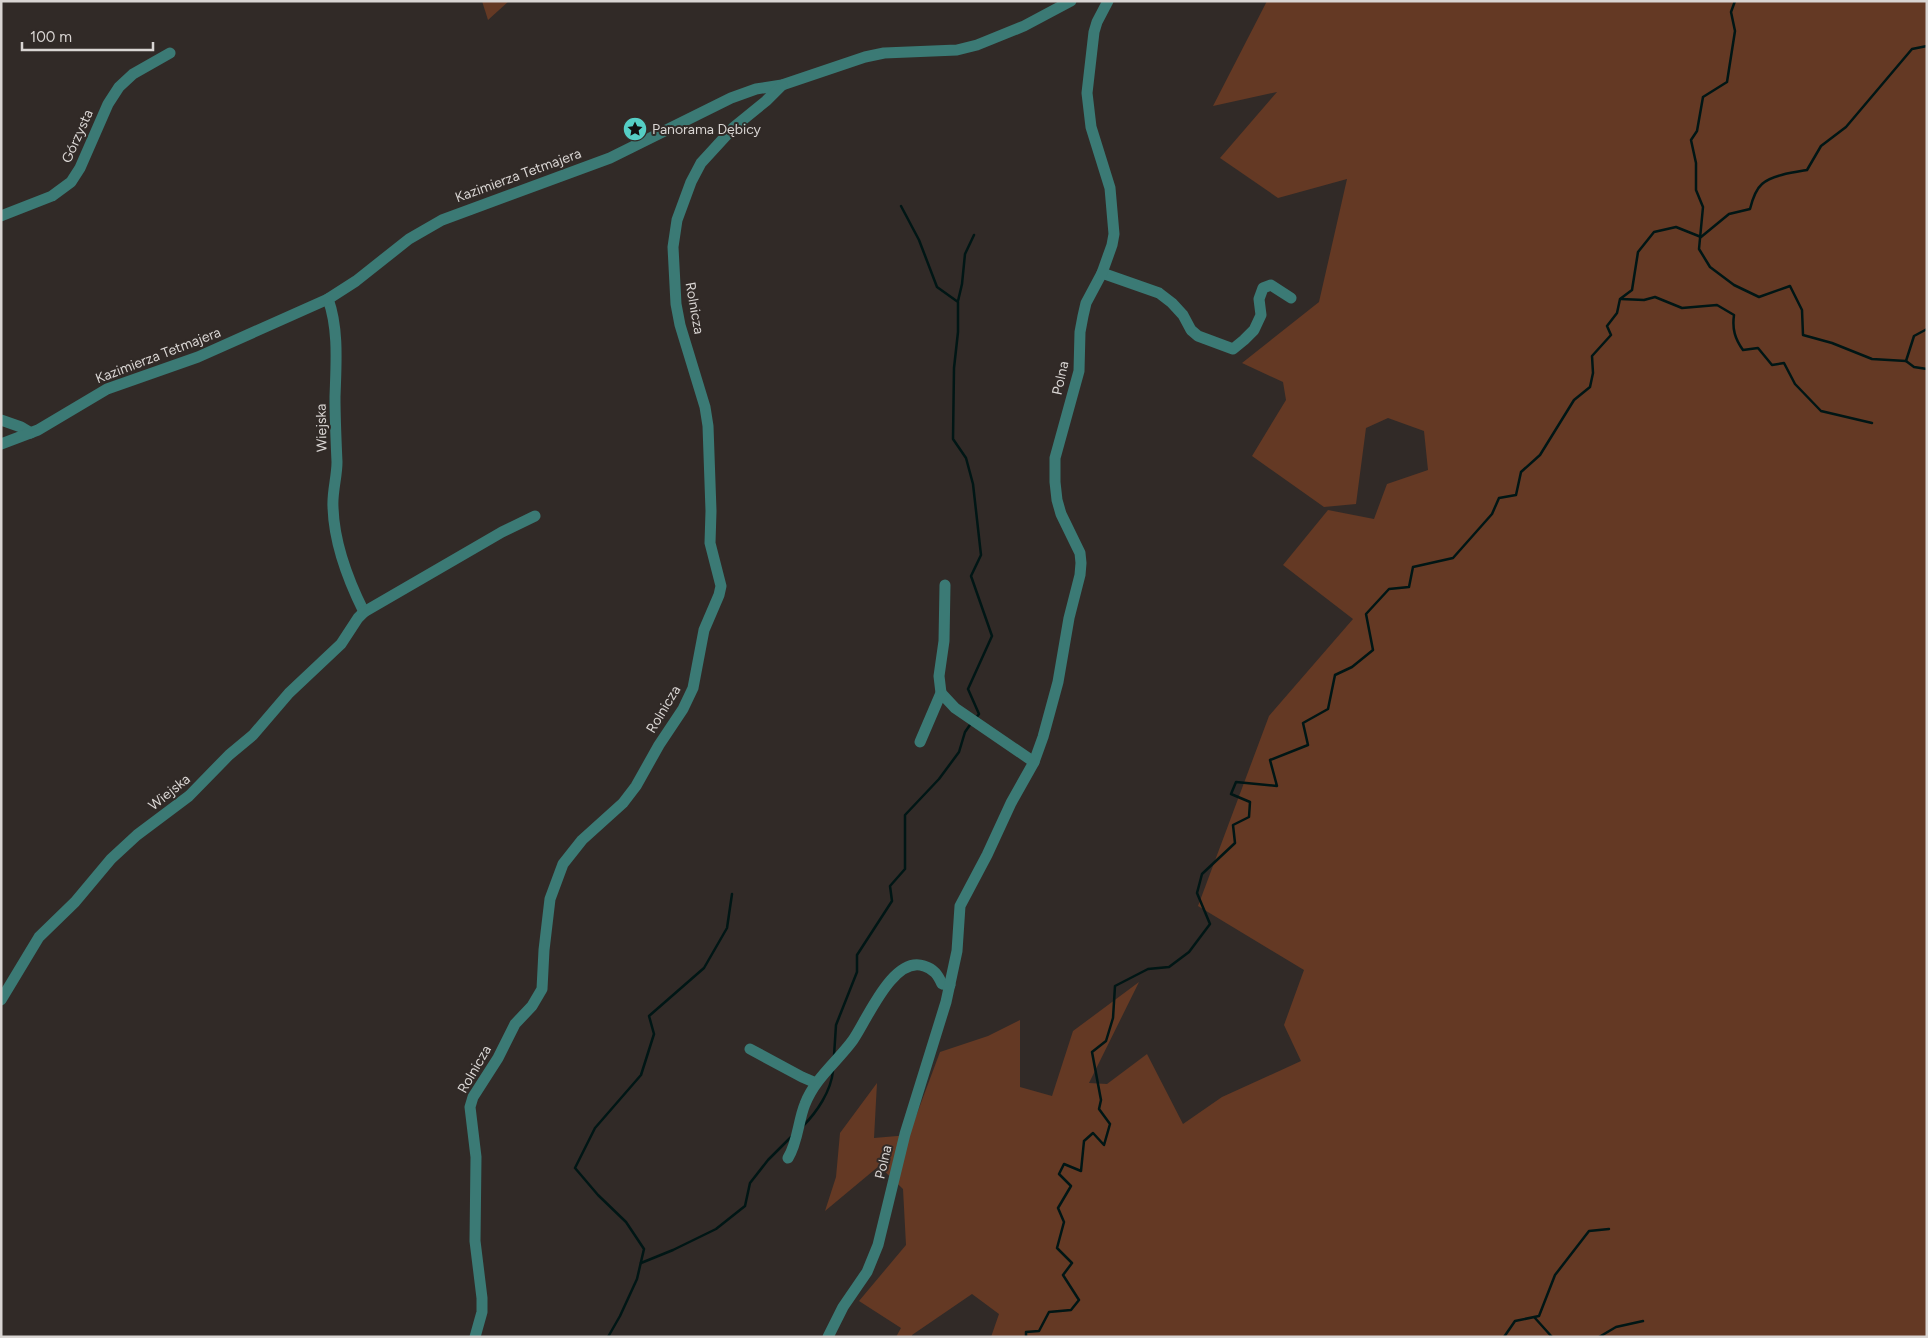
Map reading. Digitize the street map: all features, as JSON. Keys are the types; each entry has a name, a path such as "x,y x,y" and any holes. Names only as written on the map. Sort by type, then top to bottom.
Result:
{"street":[{"name":"Kazimierza Tetmajera","path":"1,444 31,433 107,389 198,357 328,299 409,239 442,220 610,158 731,98 756,89 782,85 865,56 884,53 958,50 977,45 1024,26 1071,1"},
{"name":"Polna","path":"828,1337 843,1307 867,1272 875,1254 905,1134 950,985 957,951 960,906 968,888 988,855 1011,803 1034,762 1058,682 1069,618 1080,575 1080,553 1061,514 1057,500 1054,482 1055,458 1079,371 1080,332 1086,303 1102,273 1114,234 1110,188 1091,127 1087,93 1095,27 1108,1"},
{"name":"Górzysta","path":"1,216 52,196 71,182 80,168 108,104 118,87 133,74 170,53"},
{"name":"Rolnicza","path":"475,1337 482,1312 482,1298 475,1241 476,1157 470,1106 473,1097 498,1058 514,1024 532,1006 542,989 549,906 563,864 582,840 623,803 636,786 659,744 683,709 693,688 704,630 719,596 721,586 710,543 711,511 708,426 676,304 673,247 676,220 691,182 702,163 734,128 782,85"},
{"path":"1102,273 1159,293 1172,303 1191,330 1198,336 1233,348 1254,330 1261,315 1259,299 1263,288 1271,285 1291,298"},
{"name":"Wiejska","path":"328,299 333,320 336,360 335,415 337,462 333,514 338,543 348,576 364,612"},
{"path":"1,420 21,427 31,433"},
{"name":"Wiejska","path":"1,1000 39,937 75,902 111,859 137,835 189,796 253,735 290,693 341,644 364,612 502,532 535,516"},
{"path":"920,742 941,693 939,676 944,641 945,586"},
{"path":"941,693 955,708 1034,762"},
{"path":"788,1158 805,1104 816,1083 840,1057 863,1025 874,1002 891,980 908,966 918,964 928,967 938,975 942,984 950,985"},
{"path":"750,1049 816,1083"}],"shaded area":[{"path":"482,1 509,1 488,20"},
{"path":"1267,1 1927,1 1927,1337 991,1337 999,1314 972,1294 912,1335 912,1337 896,1337 901,1328 859,1301 906,1245 903,1189 879,1166 825,1211 836,1177 840,1133 877,1083 874,1138 909,1135 940,1052 988,1036 1020,1020 1020,1087 1052,1096 1073,1031 1139,982 1089,1083 1107,1084 1147,1054 1183,1124 1222,1097 1301,1061 1284,1025 1304,970 1198,906 1269,716 1353,619 1283,565 1328,510 1374,519 1387,484 1428,470 1424,431 1388,418 1366,428 1356,504 1324,507 1252,456 1286,400 1283,382 1242,363 1319,302 1347,179 1278,198 1220,158 1277,92 1213,106"}],"waterway":[{"path":"1735,1 1731,12 1735,31 1727,82 1703,97 1697,131 1691,140 1696,163 1696,190 1703,207 1699,249 1710,267 1734,285 1759,297 1790,286 1802,310 1803,335 1832,343 1872,359 1906,361 1914,367 1927,369"},
{"path":"1026,1337 1026,1332 1039,1331 1049,1312 1071,1310 1079,1300 1063,1275 1072,1263 1057,1248 1064,1222 1058,1208 1071,1186 1059,1174 1064,1164 1081,1171 1084,1141 1093,1133 1104,1145 1110,1124 1099,1109 1101,1100 1092,1052 1106,1041 1113,1018 1115,986 1148,969 1169,967 1189,952 1210,924 1197,893 1202,874 1235,843 1233,825 1249,817 1250,802 1231,794 1236,782 1277,786 1270,760 1308,745 1303,723 1328,709 1335,675 1352,667 1373,650 1366,614 1389,589 1409,587 1413,567 1453,558 1492,514 1499,498 1516,495 1521,472 1540,455 1574,400 1590,387 1593,373 1592,356 1611,335 1607,326 1617,313 1620,299 1632,290 1638,252 1654,232 1676,227 1701,237 1729,214 1750,209 1756,192 1762,184 1777,176 1807,170 1821,146 1846,127 1912,49 1927,46"},
{"path":"901,206 919,240 937,287 958,302 958,332 954,368 953,439 966,458 973,484 981,555 971,576 992,636 968,689 979,714 976,718"},
{"path":"958,301 965,254 974,235"},
{"path":"1621,299 1644,300 1655,297 1682,308 1717,305 1734,315 1733,325 1735,334 1743,350 1758,348 1772,365 1784,363 1795,384 1821,411 1872,423"},
{"path":"1906,361 1914,336 1927,329"},
{"path":"834,1056 836,1025 857,972 857,955 892,901 890,886 905,869 905,815 939,779 959,752 965,732 972,722"},
{"path":"608,1337 637,1279 644,1249 626,1222 598,1195 575,1168 595,1128 641,1075 654,1034 649,1016 704,968 727,928 732,894"},
{"path":"803,1126 822,1101 832,1079 833,1071"},
{"path":"641,1263 716,1229 745,1206 750,1183 768,1160 791,1137"},
{"path":"1504,1337 1515,1321 1539,1316 1555,1275 1589,1231 1609,1229"},
{"path":"1535,1318 1552,1337"},
{"path":"1599,1337 1616,1327 1643,1321"}],"place":[{"name":"Panorama Dębicy","path":"635,129"}]}
